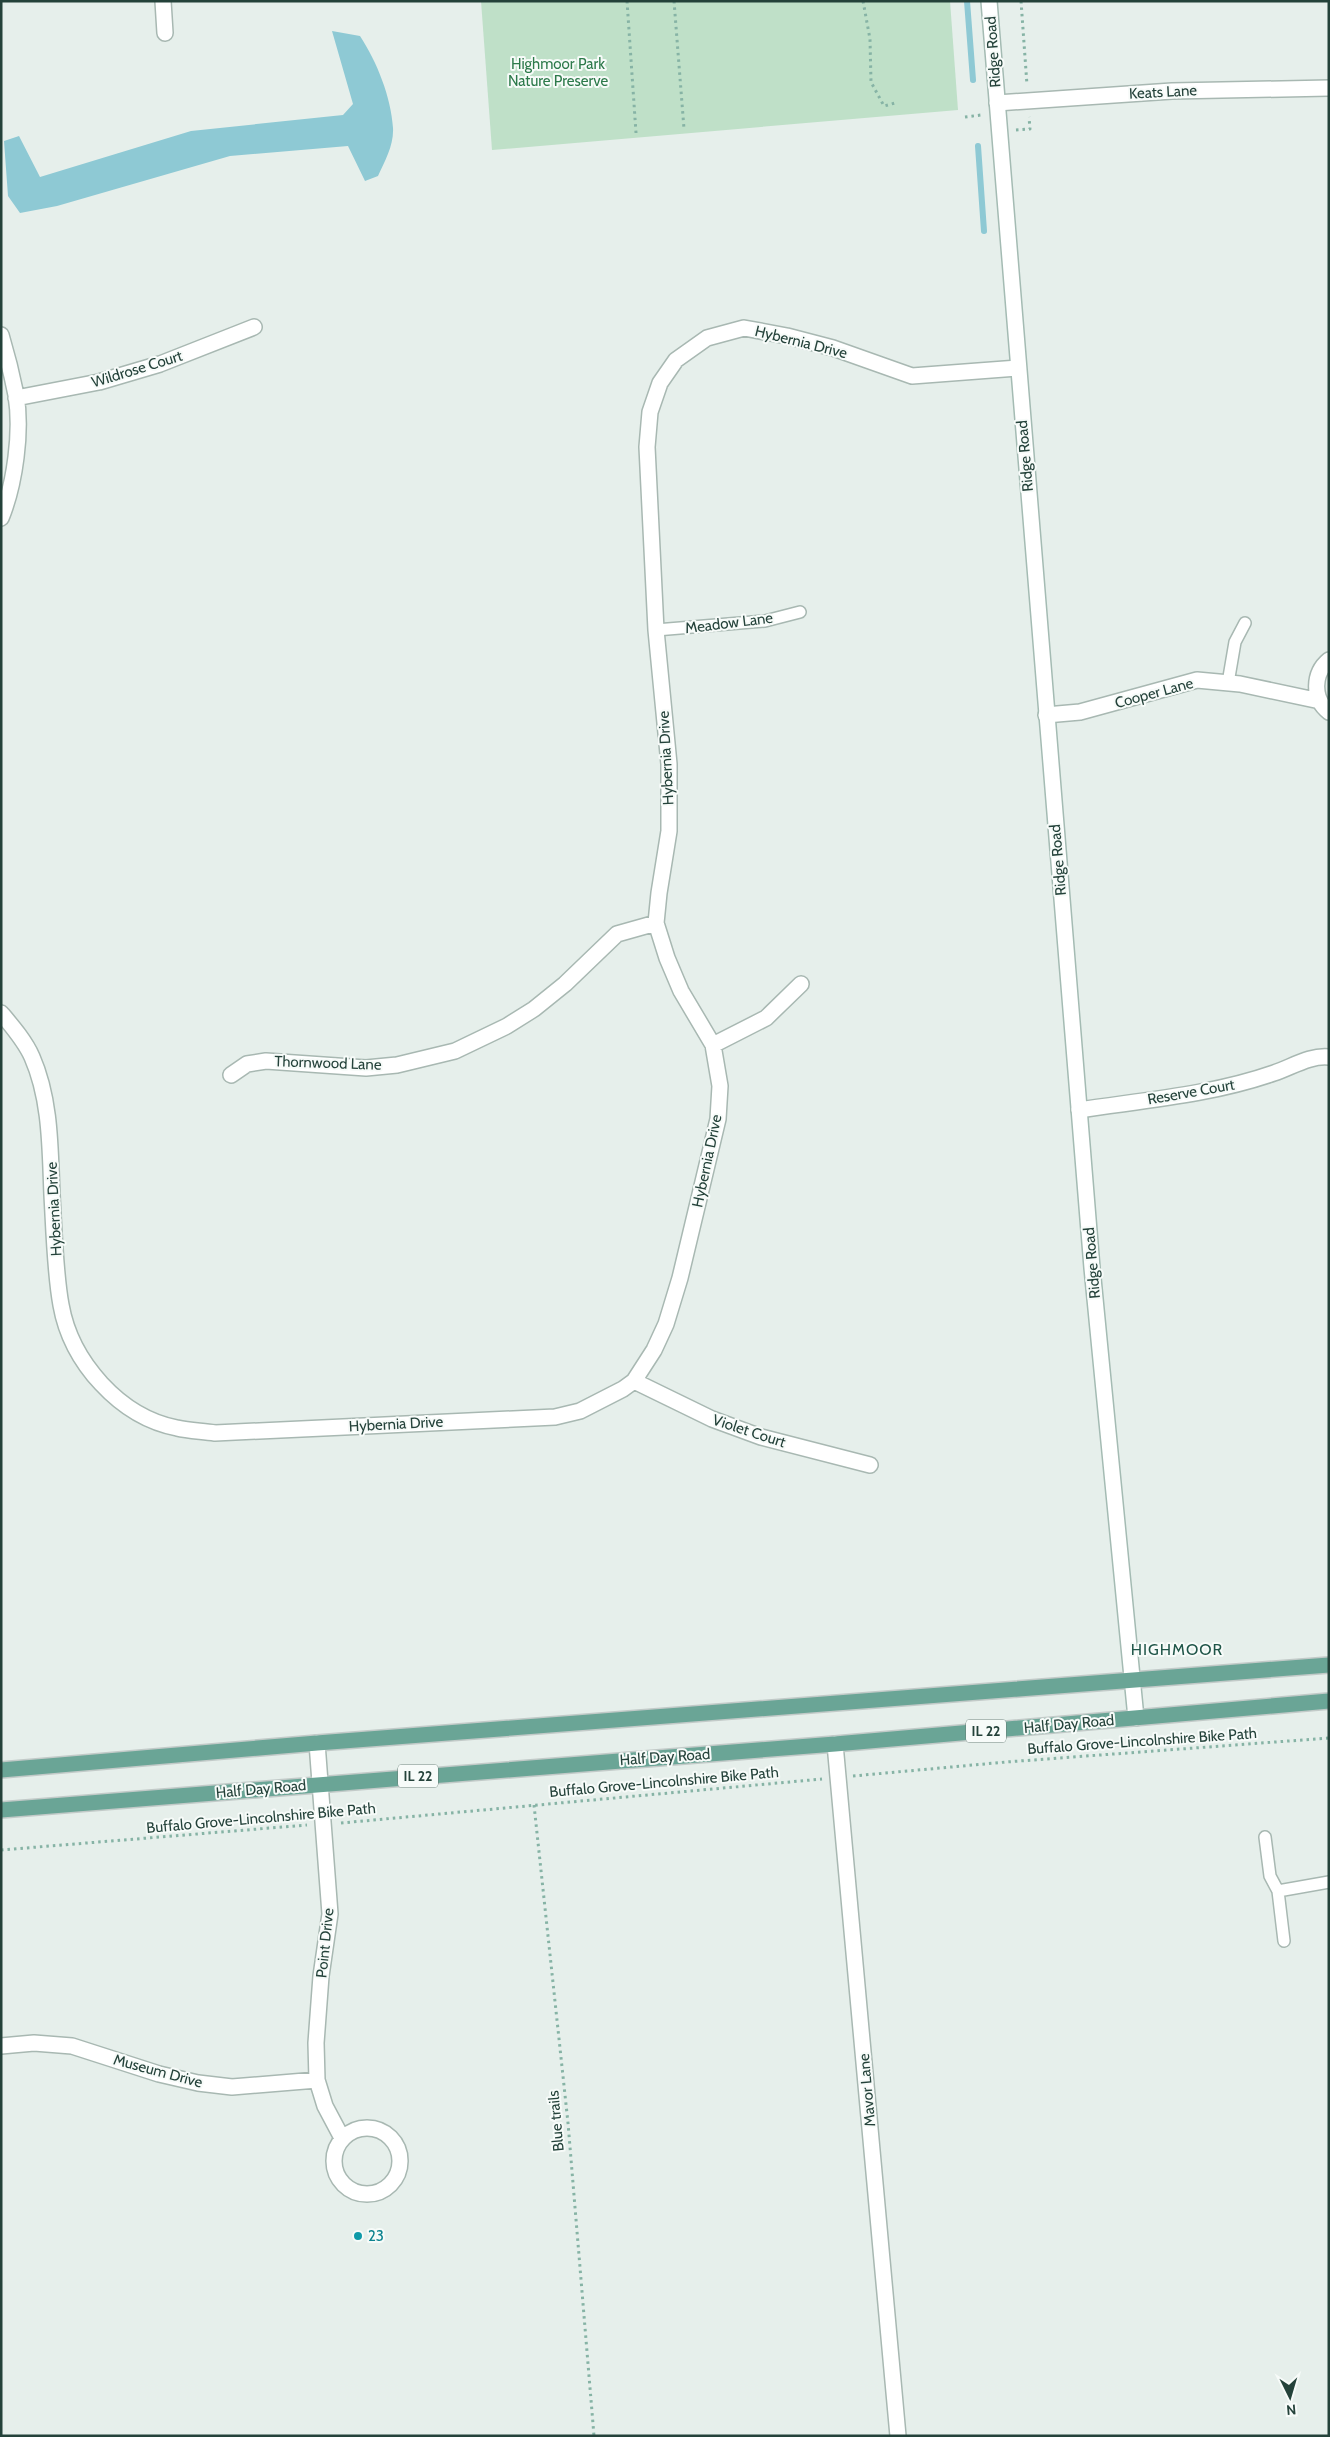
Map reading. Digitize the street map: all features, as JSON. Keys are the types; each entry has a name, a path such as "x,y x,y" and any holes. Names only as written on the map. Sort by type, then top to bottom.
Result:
{"main road":[{"path":"1,1770 317,1743 1329,1665"},
{"name":"Half Day Road","path":"1,1810 835,1744 1329,1701"}],"street":[{"path":"163,1 165,33"},
{"name":"Ridge Road","path":"989,1 1092,1268 1136,1718"},
{"name":"Keats Lane","path":"997,104 1172,91 1329,88"},
{"name":"Wildrose Court","path":"16,398 99,382 160,364 254,327"},
{"name":"Hybernia Drive","path":"1,1013 31,1056 40,1082 50,1142 60,1306 79,1355 95,1378 109,1393 150,1419 176,1428 215,1433 555,1417 580,1411 634,1381 654,1350 666,1324 680,1278 718,1119 720,1086 712,1045 681,991 667,958 656,923 670,831 669,764 656,630 647,447 653,404 660,382 676,360 707,338 744,328 787,336 833,348 912,376 1018,368"},
{"path":"1,335 16,398 16,442 10,488 1,518"},
{"name":"Cooper Lane","path":"1324,707 1316,691 1317,681 1320,671 1329,660"},
{"name":"Cooper Lane","path":"1046,715 1080,712 1197,680 1228,683 1324,707"},
{"name":"Thornwood Lane","path":"231,1075 247,1064 266,1061 366,1068 397,1065 455,1051 508,1026 534,1010 565,984 617,934 656,923"},
{"path":"712,1045 766,1018 801,984"},
{"name":"Reserve Court","path":"1079,1110 1224,1089 1275,1073 1317,1056 1329,1057"},
{"name":"Violet Court","path":"634,1381 672,1401 728,1425 761,1436 870,1465"},
{"name":"Point Drive","path":"317,1743 330,1914 321,1976 316,2043 317,2080 325,2106 342,2138"},
{"name":"Mavor Lane","path":"835,1744 898,2436"},
{"name":"Museum Drive","path":"1,2046 34,2043 72,2046 159,2074 198,2083 232,2087 317,2080"},
{"path":"372,2128 380,2130 393,2139 397,2146 400,2162 396,2178 391,2184 369,2194 352,2190 345,2186 335,2171 334,2162 334,2154 342,2138 356,2129 372,2128"}],"lane":[{"name":"Meadow Lane","path":"656,630 765,621 800,612"},
{"path":"1228,683 1235,642 1245,623"},
{"path":"1265,1837 1270,1876 1278,1891 1284,1941"},
{"path":"1278,1891 1329,1882"}],"path":[{"path":"627,1 636,133"},
{"path":"674,1 684,129"},
{"path":"863,1 870,39 871,82 884,106 895,103"},
{"name":"Buffalo Grove-Lincolnshire Bike Path","path":"1,1850 324,1824 1006,1762 1329,1738"},
{"name":"Blue trails","path":"534,1805 568,2123 594,2436"}],"green space":[{"name":"Highmoor Park Nature Preserve","path":"481,1 950,1 958,110 492,150"}],"water":[{"path":"332,31 360,36 372,57 386,92 392,116 393,134 388,153 378,176 365,181 348,146 230,156 57,206 20,213 8,196 4,141 19,136 40,177 191,131 343,115 353,104"}],"waterway":[{"path":"967,1 973,80"},
{"path":"978,146 984,231"}],"place":[{"name":"23","path":"358,2236"}],"district":[{"name":"HIGHMOOR","path":"1177,1649"}]}
